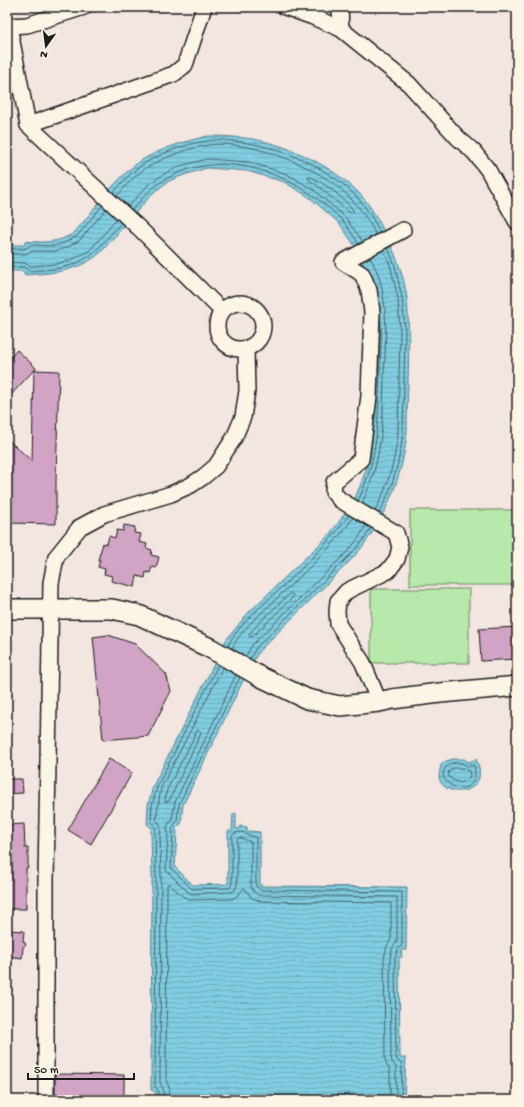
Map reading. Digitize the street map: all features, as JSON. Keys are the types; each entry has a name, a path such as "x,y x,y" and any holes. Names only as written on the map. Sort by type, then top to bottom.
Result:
{"street":[{"path":"83,7 27,25 8,26 28,126 141,230 222,311"},
{"path":"28,126 174,74 184,65 204,7"},
{"path":"285,7 340,29 408,84 458,138 474,152 488,170 517,222"},
{"path":"340,7 340,29"},
{"path":"379,702 362,663 338,624 338,601 347,592 388,571 396,559 400,547 396,533 340,500 332,492 334,482 360,459 369,396 372,312 369,290 362,274 343,262 403,230"},
{"path":"236,303 244,303 252,306 258,311 264,325 260,339 255,345 246,349 234,348 227,345 218,334 218,318 222,311 236,303"},
{"path":"46,1100 46,880 50,583 56,557 80,527 104,514 171,494 191,485 216,466 234,438 243,417 247,391 246,349"},
{"path":"7,609 112,609 139,615 210,648 259,676 307,699 340,706 440,693 517,686"}],"green space":[{"path":"410,510 517,510 517,585 410,585"},
{"path":"371,589 469,589 469,663 371,663"}],"water":[{"path":"208,136 253,139 268,142 297,152 324,166 349,184 360,194 378,219 390,242 402,273 407,298 409,348 407,432 405,449 396,483 383,515 374,530 353,558 259,651 243,681 183,805 181,824 175,828 177,831 175,867 193,885 228,884 228,831 232,831 233,814 236,813 236,829 240,829 240,826 247,827 247,831 260,832 260,886 407,887 406,950 401,950 402,957 399,957 400,1058 406,1058 404,1100 152,1100 156,1092 151,1090 152,828 147,824 148,805 153,786 226,640 248,613 327,537 355,498 370,457 374,423 375,376 370,279 355,246 339,223 309,197 284,182 247,171 207,168 169,181 154,192 101,252 93,259 75,268 56,272 25,275 23,271 7,271 7,245 25,245 25,241 50,242 62,239 74,233 111,188 136,164 152,154 170,147"},
{"path":"453,759 464,759 469,762 476,759 479,771 478,780 473,787 466,790 457,791 449,789 443,785 439,778 441,765 446,761"}],"building":[{"path":"17,350 36,368 35,370 59,371 56,524 7,523 7,439 32,461 34,370 7,399 7,361"},
{"path":"124,525 135,527 134,533 141,534 139,542 147,544 146,548 152,550 151,555 159,557 156,568 152,567 150,573 146,572 145,578 137,576 135,587 111,581 112,576 104,574 105,569 98,567 100,560 98,560 103,543 107,544 109,536 115,538 117,530 123,531"},
{"path":"517,627 517,659 481,661 479,629"},
{"path":"108,635 135,644 166,674 171,691 148,736 103,740 93,637"},
{"path":"109,759 132,773 91,844 68,830"},
{"path":"7,779 22,779 23,793 7,794"},
{"path":"24,824 25,848 28,848 28,868 26,868 26,909 7,909 7,825"},
{"path":"7,930 24,931 23,941 26,944 23,947 22,958 7,956"},
{"path":"55,1074 124,1075 124,1100 55,1100"}]}
